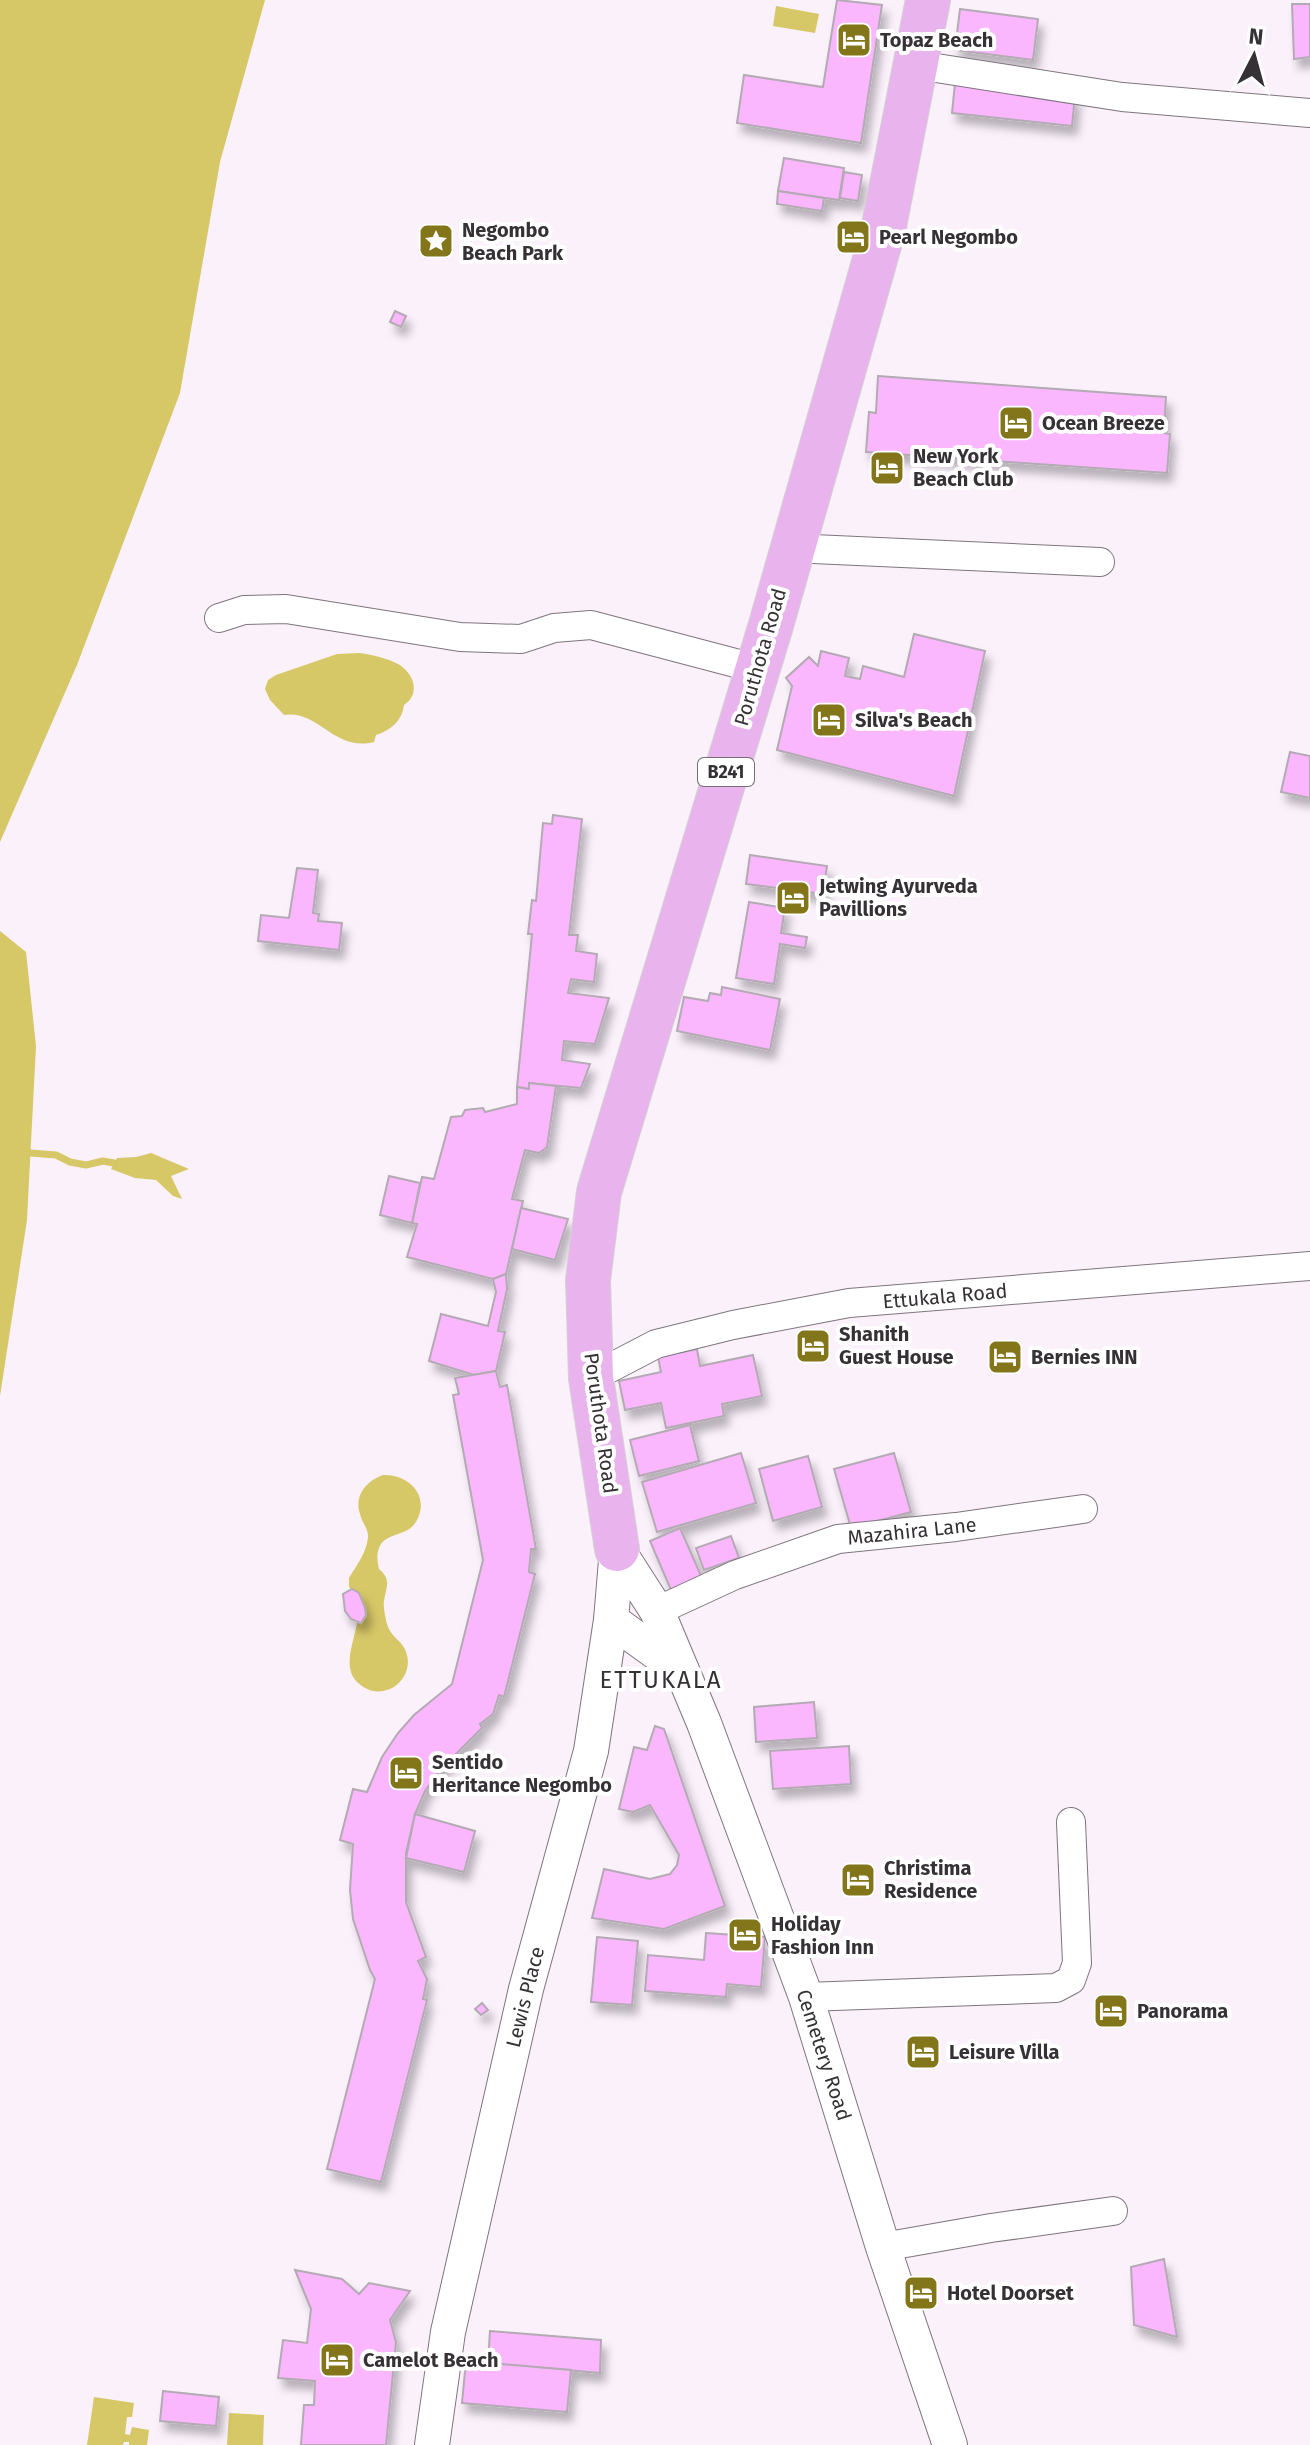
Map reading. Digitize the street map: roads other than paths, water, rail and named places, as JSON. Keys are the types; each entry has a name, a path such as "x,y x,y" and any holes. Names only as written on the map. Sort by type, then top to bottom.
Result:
{"main road":[{"name":"Poruthota Road","path":"617,1549 591,1378 588,1280 599,1192 758,669 883,231 928,0"}],"street":[{"path":"917,65 1122,97 1310,113"},
{"path":"791,548 1100,562"},
{"path":"219,618 244,610 286,609 460,637 521,639 554,628 591,625 758,669"},
{"name":"Ettukala Road","path":"591,1378 656,1344 733,1325 849,1303 1310,1266"},
{"name":"Mazahira Lane","path":"657,1611 735,1575 838,1539 956,1527 1083,1509"},
{"name":"Cemetery Road","path":"617,1549 657,1611 806,1997 883,2247 950,2445"},
{"name":"Lewis Place","path":"432,2445 448,2332 526,1989 591,1751 611,1620 617,1549"},
{"path":"611,1620 682,1671"},
{"path":"806,1997 1056,1988 1071,1980 1077,1963 1071,1822"},
{"path":"883,2247 1113,2211"}],"waterway":[{"path":"31,1153 56,1155 86,1165 103,1161 114,1163"}],"place":[{"name":"Topaz Beach","path":"854,40"},
{"name":"Pearl Negombo","path":"853,237"},
{"name":"Negombo Beach Park","path":"436,241"},
{"name":"Ocean Breeze","path":"1016,423"},
{"name":"New York Beach Club","path":"887,468"},
{"name":"Silva's Beach","path":"829,720"},
{"name":"Jetwing Ayurveda Pavillions","path":"793,898"},
{"name":"Shanith Guest House","path":"813,1346"},
{"name":"Bernies INN","path":"1005,1357"},
{"name":"Sentido Heritance Negombo","path":"406,1773"},
{"name":"Christima Residence","path":"858,1880"},
{"name":"Holiday Fashion Inn","path":"745,1935"},
{"name":"Panorama","path":"1111,2011"},
{"name":"Leisure Villa","path":"923,2052"},
{"name":"Hotel Doorset","path":"921,2293"},
{"name":"Camelot Beach","path":"337,2360"}],"district":[{"name":"ETTUKALA","path":"661,1680"}]}
